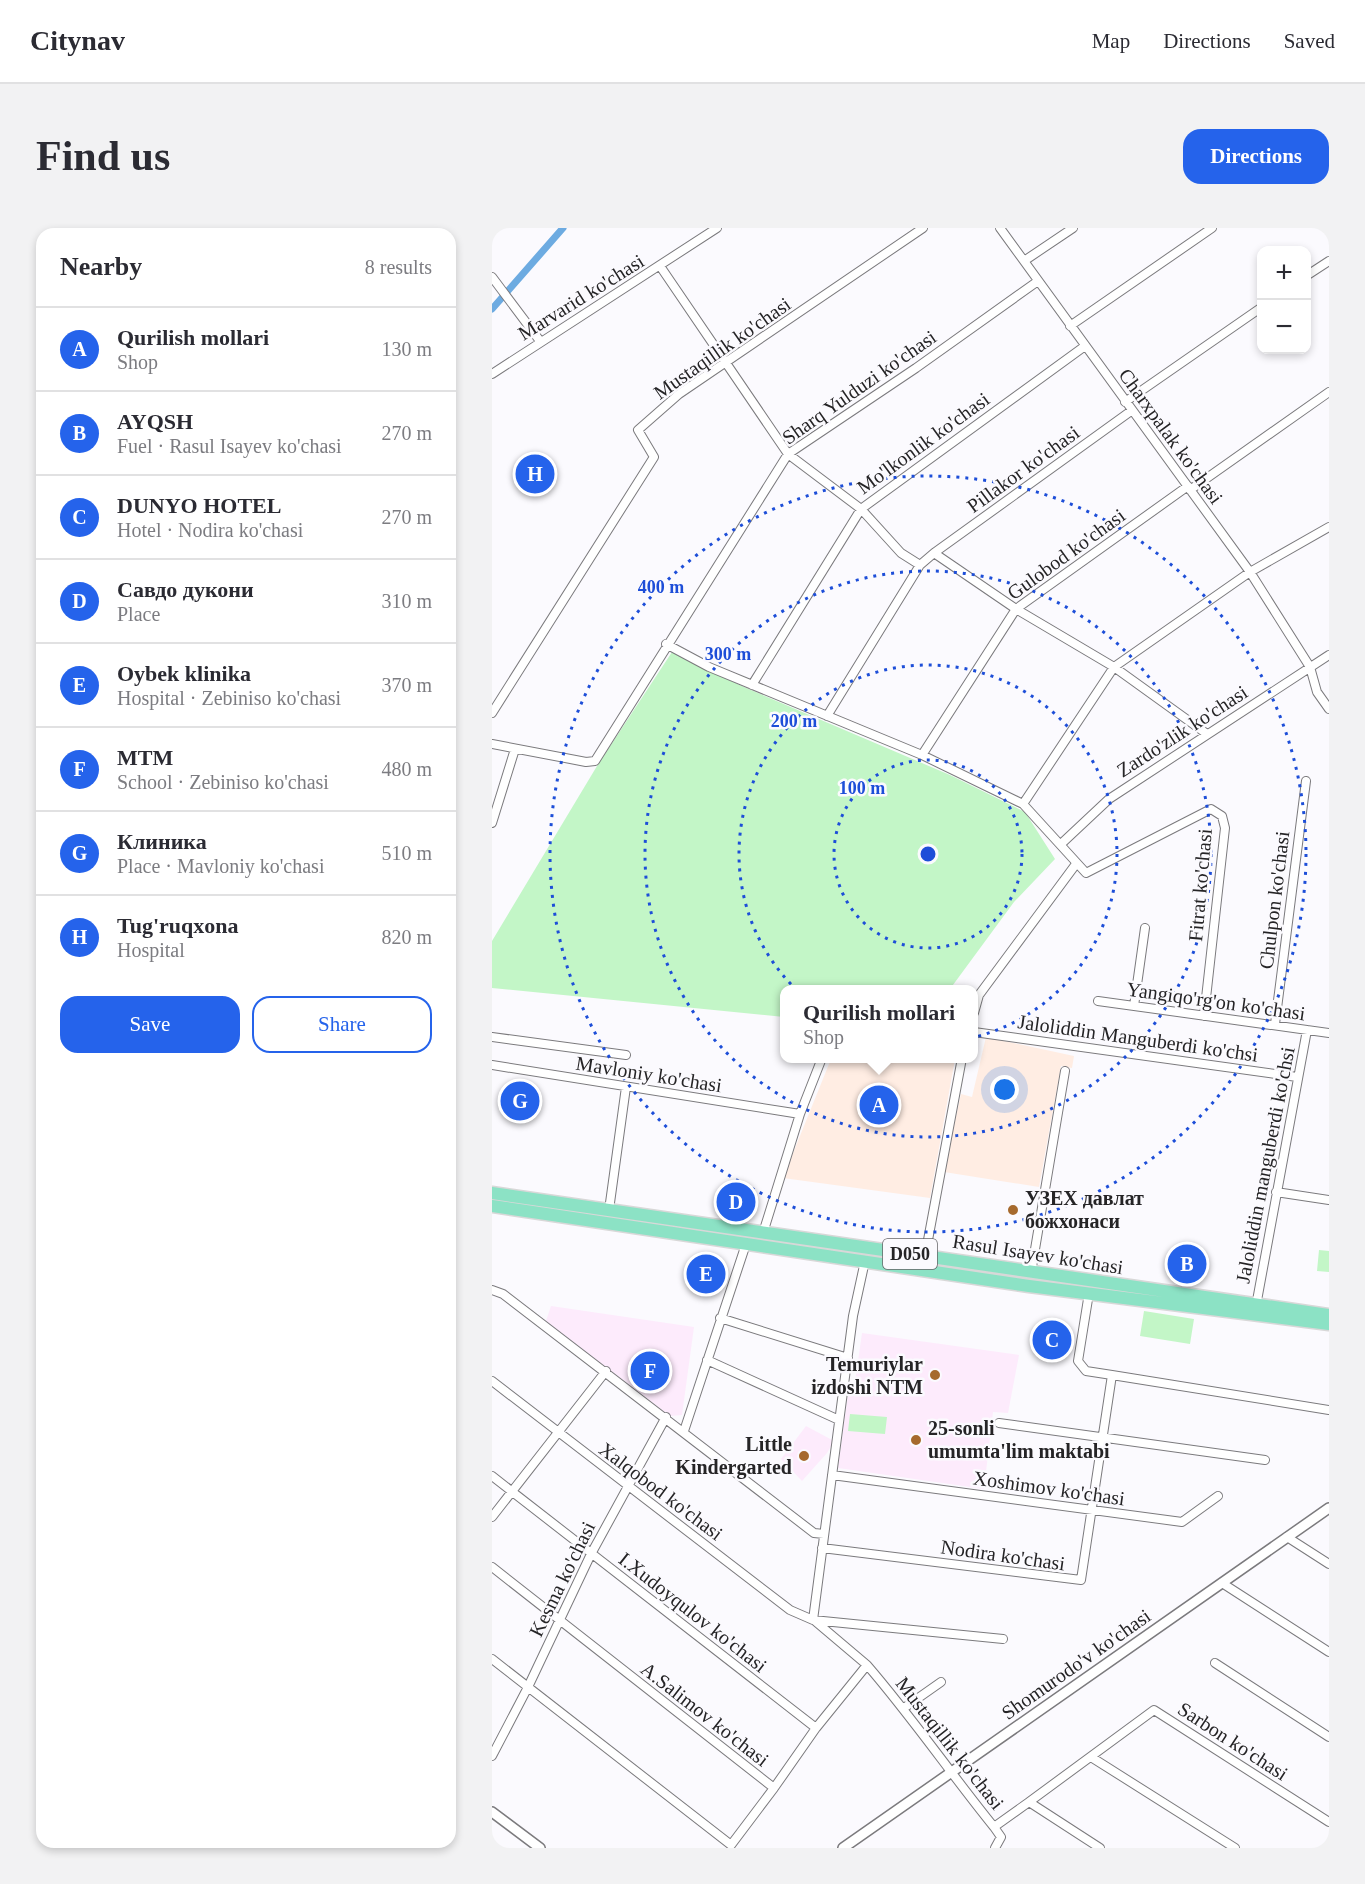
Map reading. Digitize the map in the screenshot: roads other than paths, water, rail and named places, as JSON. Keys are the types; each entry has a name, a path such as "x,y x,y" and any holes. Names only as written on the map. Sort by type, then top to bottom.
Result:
{"main road":[{"name":"Rasul Isayev ko'chasi","path":"492,1193 1329,1315"},
{"name":"Rasul Isayev ko'chasi","path":"492,1206 1029,1286 1329,1324"},
{"path":"1029,1286 1031,1273"}],"street":[{"name":"Marvarid ko'chasi","path":"492,374 717,228"},
{"name":"Mustaqillik ko'chasi","path":"492,713 654,457 638,430 679,394 728,363 923,228"},
{"name":"Charxpalak ko'chasi","path":"1000,228 1250,572 1310,667 1317,693 1326,699 1329,709"},
{"path":"1024,261 1072,228"},
{"path":"1070,326 1212,228"},
{"path":"1311,273 1329,261"},
{"path":"660,266 788,453 861,509 901,553 920,565 827,716"},
{"path":"492,276 540,341"},
{"name":"Sharq Yulduzi ko'chasi","path":"516,749 586,762 595,761 666,644 788,453 916,368 1038,281"},
{"path":"1125,402 1257,311"},
{"name":"Mo'lkonlik ko'chasi","path":"752,685 861,509 1084,346"},
{"name":"Gulobod ko'chasi","path":"922,755 1016,609 1329,392"},
{"name":"Pillakor ko'chasi","path":"920,565 1131,411"},
{"path":"1023,804 1114,667 1250,572 1329,527"},
{"path":"934,553 1016,609 1114,667 1208,734"},
{"path":"666,644 709,667 922,755 1023,804 1061,844 1076,864 978,999"},
{"name":"Zardo'zlik ko'chasi","path":"1061,844 1109,799 1329,655"},
{"path":"492,744 516,749 492,823"},
{"name":"Chulpon ko'chasi","path":"1275,1024 1306,781"},
{"name":"Fitrat ko'chasi","path":"1076,864 1086,873 1211,809 1221,816 1225,828 1204,1016"},
{"path":"1134,1006 1145,928"},
{"name":"Yangiqo'rg'on ko'chasi","path":"1098,1001 1329,1033"},
{"name":"Jaloliddin manguberdi ko'chsi","path":"1256,1306 1306,1030"},
{"name":"Jaloliddin Manguberdi ko'chsi","path":"978,1033 1297,1077"},
{"path":"492,1037 626,1055"},
{"path":"763,1233 800,1114 820,1063"},
{"path":"925,1256 961,1063"},
{"name":"Mavloniy ko'chasi","path":"492,1065 800,1114"},
{"path":"1031,1273 1065,1071"},
{"path":"609,1210 626,1087"},
{"path":"1276,1191 1329,1200"},
{"path":"684,1431 720,1318 747,1244"},
{"path":"865,1261 831,1475 813,1620 1003,1639"},
{"path":"492,1290 503,1294 606,1371 814,1533 824,1534"},
{"path":"1089,1293 1078,1360 1086,1371 1329,1410"},
{"path":"720,1318 848,1358"},
{"path":"707,1360 839,1420"},
{"path":"492,1517 606,1371"},
{"name":"Nodira ko'chasi","path":"822,1548 1075,1581 1083,1578 1112,1376"},
{"name":"Xalqobod ko'chasi","path":"492,1381 790,1610 813,1620"},
{"name":"Kesma ko'chasi","path":"493,1754 591,1554 666,1417"},
{"path":"999,1423 1265,1460"},
{"name":"Xoshimov ko'chasi","path":"831,1475 1182,1522 1218,1496"},
{"name":"I.Xudoyqulov ko'chasi","path":"492,1476 816,1728"},
{"name":"Shomurodo'v ko'chasi","path":"843,1848 1329,1508"},
{"path":"1287,1537 1329,1564"},
{"name":"A.Salimov ko'chasi","path":"492,1567 559,1622 774,1788 731,1845 492,1659"},
{"path":"1222,1583 1329,1652"},
{"name":"Mustaqillik ko'chasi","path":"813,1620 867,1665 904,1708 951,1774 994,1827 1029,1802 1100,1848"},
{"path":"1215,1663 1329,1737"},
{"path":"774,1788 816,1728 867,1665"},
{"path":"904,1708 941,1682"},
{"name":"Sarbon ko'chasi","path":"1029,1802 1154,1710 1329,1822"},
{"path":"1091,1757 1235,1848"},
{"path":"492,1812 540,1848"},
{"path":"994,1827 1001,1837 995,1848"}],"waterway":[{"path":"492,309 563,228"}],"place":[{"name":"Tug'ruqxona","path":"535,474"},
{"name":"Клиника","path":"520,1101"},
{"name":"Qurilish mollari","path":"879,1105"},
{"name":"Савдо дукони","path":"736,1202"},
{"name":"УЗЕХ давлат божхонаси","path":"1013,1210"},
{"name":"AYQSH","path":"1187,1264"},
{"name":"Oybek klinika","path":"706,1274"},
{"name":"DUNYO HOTEL","path":"1052,1340"},
{"name":"MTM","path":"650,1371"},
{"name":"Temuriylar izdoshi NTM","path":"935,1375"},
{"name":"25-sonli umumta'lim maktabi","path":"916,1440"},
{"name":"Little Kindergarted","path":"804,1456"}]}
